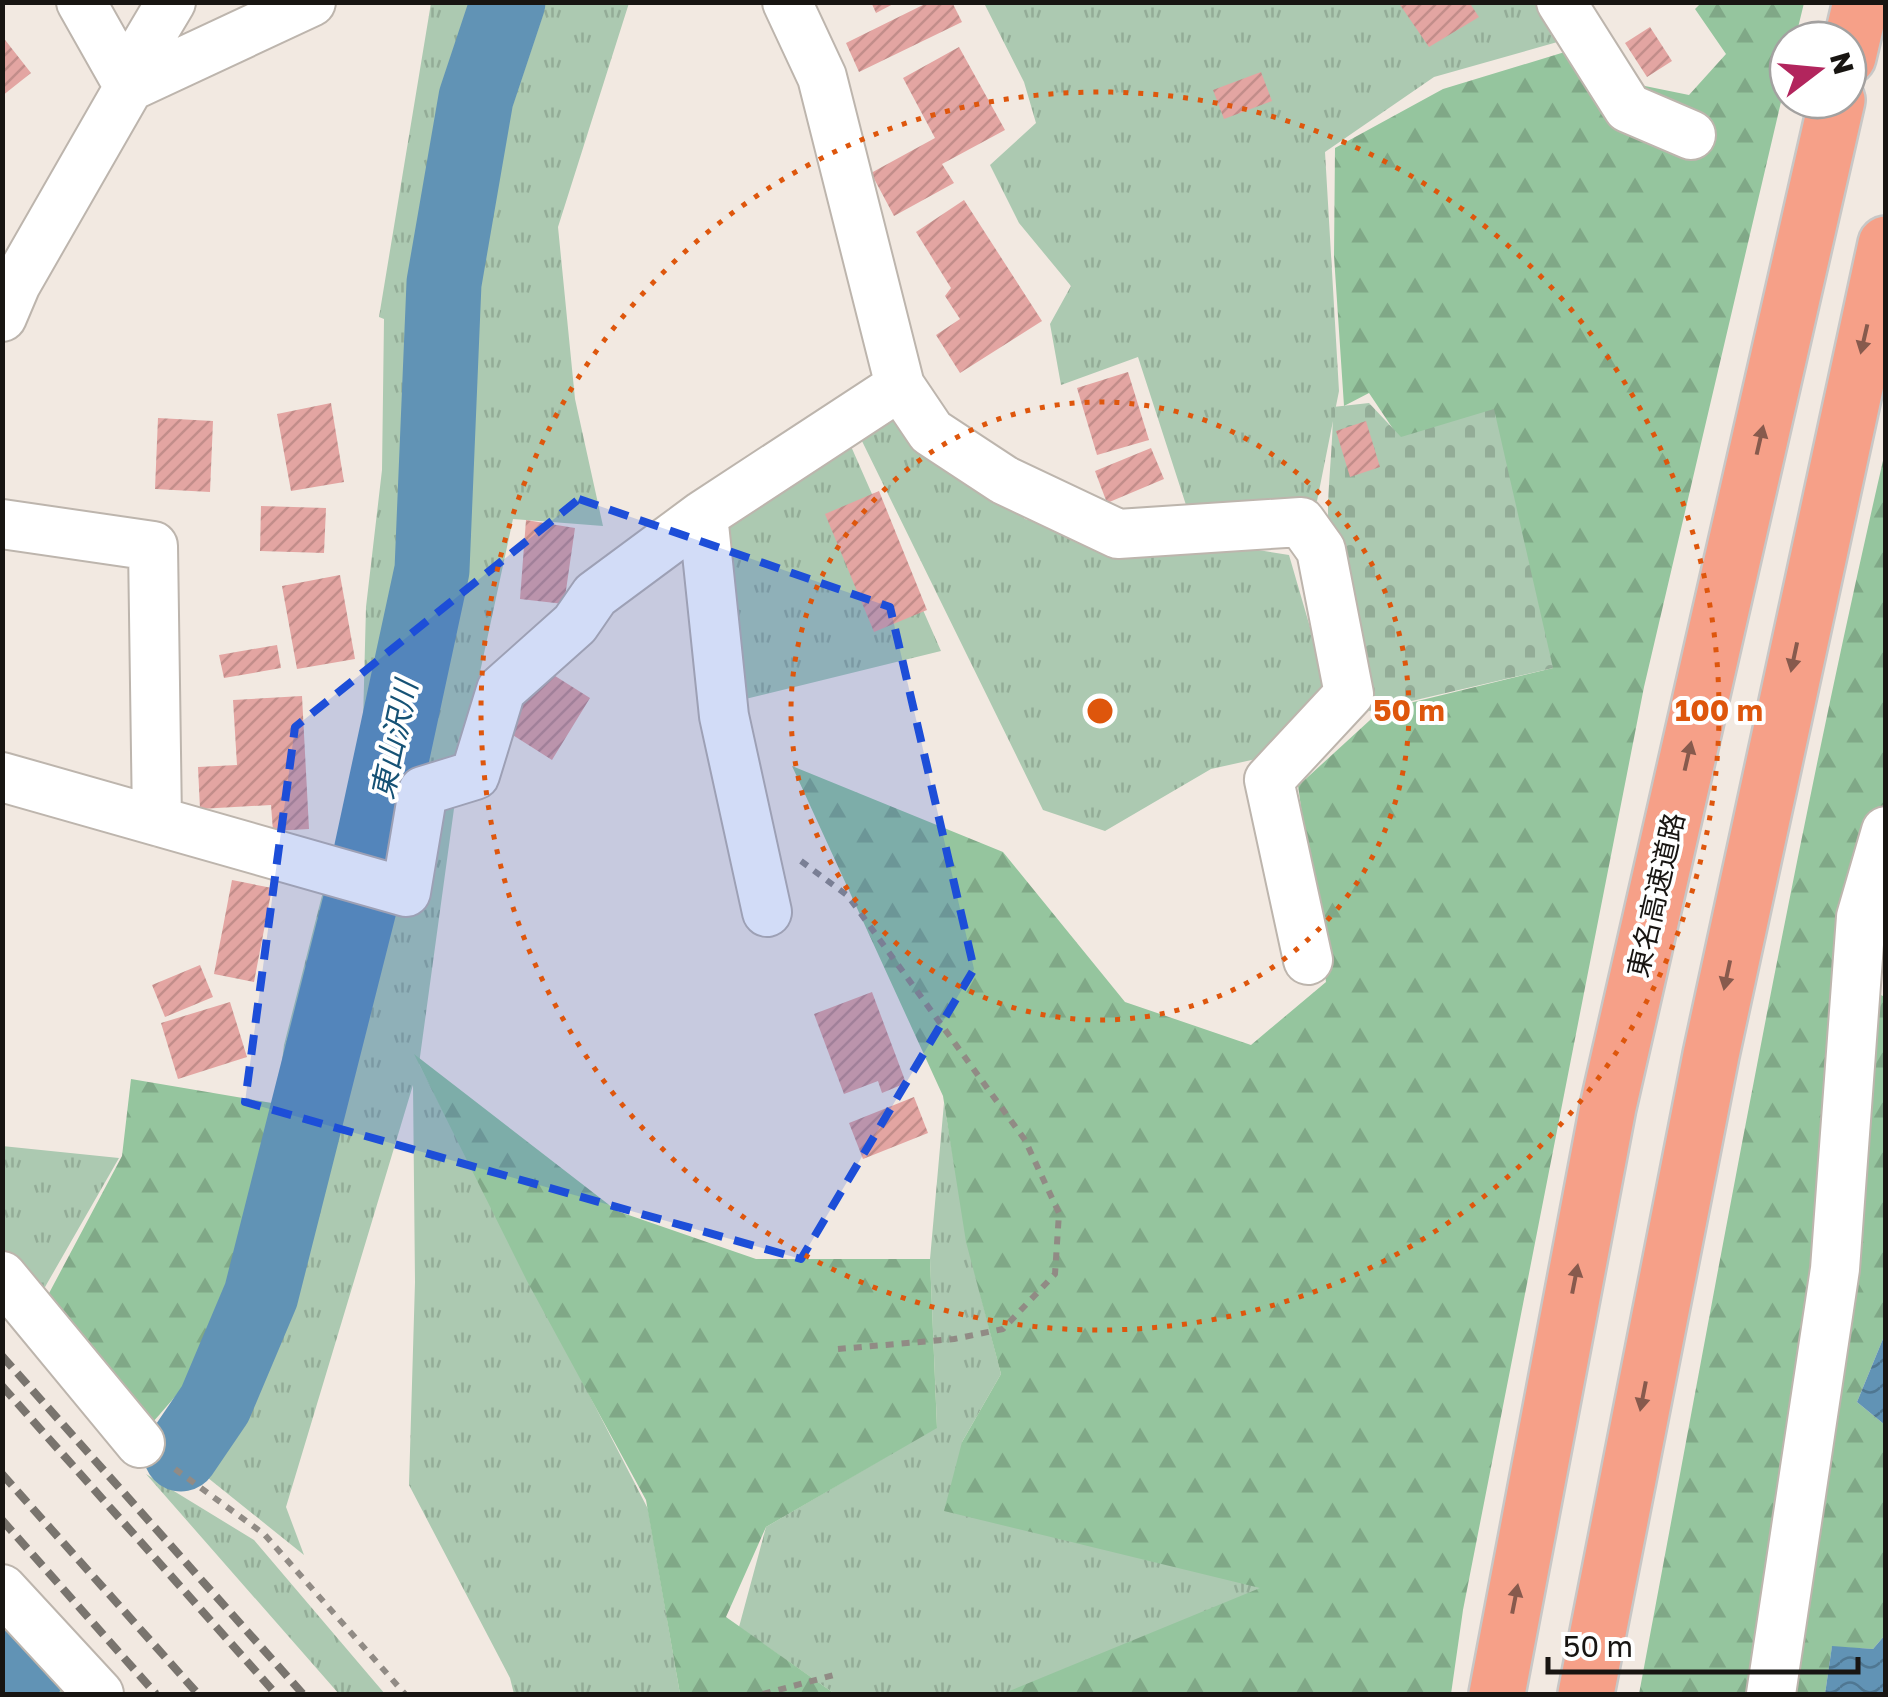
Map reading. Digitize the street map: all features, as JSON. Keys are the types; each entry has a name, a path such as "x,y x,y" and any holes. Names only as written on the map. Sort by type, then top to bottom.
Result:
{"highway":[{"name":"東名高速道路","path":"1496,1694 1608,1108 1832,120"},
{"path":"1586,1694 1710,1056 1886,244"}],"street":[{"path":"81,2 129,87"},
{"path":"2,317 16,284 129,87 146,44 171,2"},
{"path":"129,87 311,2"},
{"path":"787,2 822,77 900,386 931,432 1004,480 1118,534 1301,522 1321,550 1349,694 1269,780 1308,960"},
{"path":"1561,2 1628,108 1691,136"},
{"path":"2,777 406,892 422,792 475,775 501,690 575,624 596,595 703,515 900,386"},
{"path":"703,515 724,716 767,912"},
{"path":"2,524 153,546 157,821"},
{"path":"1772,1694 1835,1269 1861,917 1886,831"},
{"path":"2,1276 140,1443"},
{"path":"10,1616 82,1686"}],"path":[{"path":"788,851 848,896 1025,1140 1059,1213 1055,1274 1003,1328 954,1339 838,1349"},
{"path":"140,1443 264,1534 405,1694"},
{"path":"762,1694 834,1675"}],"highlighted area":[{"path":"579,499 890,607 974,969 801,1259 245,1102 295,727"}],"green space":[{"path":"431,3 629,3 558,227 575,399 603,526 513,519 460,765 419,1064 648,1509 680,1694 514,1694 510,1678 409,1485 415,1282 413,1085 286,1507 304,1555 152,1433 254,1283 284,1045 331,860 362,760 366,607 382,470 384,319 379,317"},
{"path":"984,3 1570,3 1575,37 1434,77 1325,152 1339,391 1317,501 1186,505 1138,357 1061,385 1050,324 1071,286 1019,223 990,165 1036,123 1024,82"},
{"path":"1701,3 1804,3 1800,20 1768,20 1768,120 1777,120 1644,687 1463,1610 1451,1694 1002,1694 1260,1588 944,1511 962,1442 1001,1374 966,1242 943,1096 792,766 1003,852 1125,1002 1251,1045 1326,982 1298,786 1381,710 1553,668 1369,393 1344,406 1334,256 1335,148 1443,89 1568,51 1640,85 1689,95 1726,54 1695,9"},
{"path":"889,393 1025,519 1059,528 1149,532 1289,555 1330,696 1265,757 1211,769 1105,831 1043,810 859,435"},
{"path":"1369,403 1401,437 1494,409 1553,668 1369,711 1336,584 1328,507 1333,407"},
{"path":"850,444 941,651 733,702 724,512"},
{"path":"1885,452 1885,811 1842,976 1885,997 1885,1334 1857,1402 1885,1425 1885,1635 1873,1649 1832,1647 1825,1694 1639,1694 1786,917"},
{"path":"414,1054 617,1211 756,1259 930,1259 937,1428 766,1527 726,1617 835,1694 680,1694 646,1500 527,1281"},
{"path":"131,1079 278,1104 263,1221 245,1288 214,1346 143,1433 47,1297 122,1156"},
{"path":"944,1103 970,1254 1001,1374 962,1442 1262,1588 1158,1694 835,1694 739,1627 766,1527 937,1427 930,1259"},
{"path":"2,1146 119,1158 37,1301 3,1260"},
{"path":"146,1474 254,1540 385,1694 339,1694"},
{"path":"2,1569 112,1694 3,1694 23,1654 3,1631"},
{"path":"25,1657 32,1694 8,1694"}],"water":[{"path":"1885,1334 1885,1425 1857,1402"},
{"path":"1885,1635 1885,1694 1825,1694 1832,1646 1873,1649"}],"building":[{"path":"871,2 897,2 876,13"},
{"path":"929,2 952,2 962,22 859,72 846,43"},
{"path":"1398,2 1469,2 1479,17 1429,47"},
{"path":"1650,27 1672,61 1647,77 1625,43"},
{"path":"2,36 31,73 2,96"},
{"path":"959,47 1005,130 942,164 954,183 894,216 871,173 935,138 903,78"},
{"path":"1261,72 1272,101 1224,119 1213,90"},
{"path":"964,200 1042,321 960,373 936,335 960,319 945,296 951,288 916,232"},
{"path":"1128,372 1149,440 1097,455 1077,388"},
{"path":"331,403 344,482 291,491 277,414"},
{"path":"158,418 213,421 210,492 155,489"},
{"path":"1366,421 1380,467 1350,477 1336,431"},
{"path":"1151,448 1164,479 1107,503 1095,471"},
{"path":"879,491 927,610 874,632 825,514"},
{"path":"261,506 326,508 324,553 260,551"},
{"path":"526,520 575,528 564,604 520,599"},
{"path":"340,575 355,659 297,669 282,586"},
{"path":"277,645 281,668 224,678 219,655"},
{"path":"544,669 590,698 552,760 505,730"},
{"path":"302,696 309,829 273,831 271,805 200,809 198,767 237,765 233,700"},
{"path":"232,880 272,888 254,982 214,974"},
{"path":"200,965 213,997 165,1017 152,985"},
{"path":"872,992 906,1083 882,1093 878,1081 844,1094 814,1014"},
{"path":"230,1002 247,1057 178,1079 161,1023"},
{"path":"914,1097 928,1133 863,1159 849,1123"}],"waterway":[{"name":"東山沢川","path":"181,1454 215,1404 261,1295 360,904 432,570 444,283 476,98 508,2"},
{"name":"東山沢川","path":"18,1694 34,1655"}],"railway":[{"path":"2,1356 303,1694"},
{"path":"2,1386 276,1694"},
{"path":"2,1474 198,1694"},
{"path":"2,1520 156,1694"}]}
